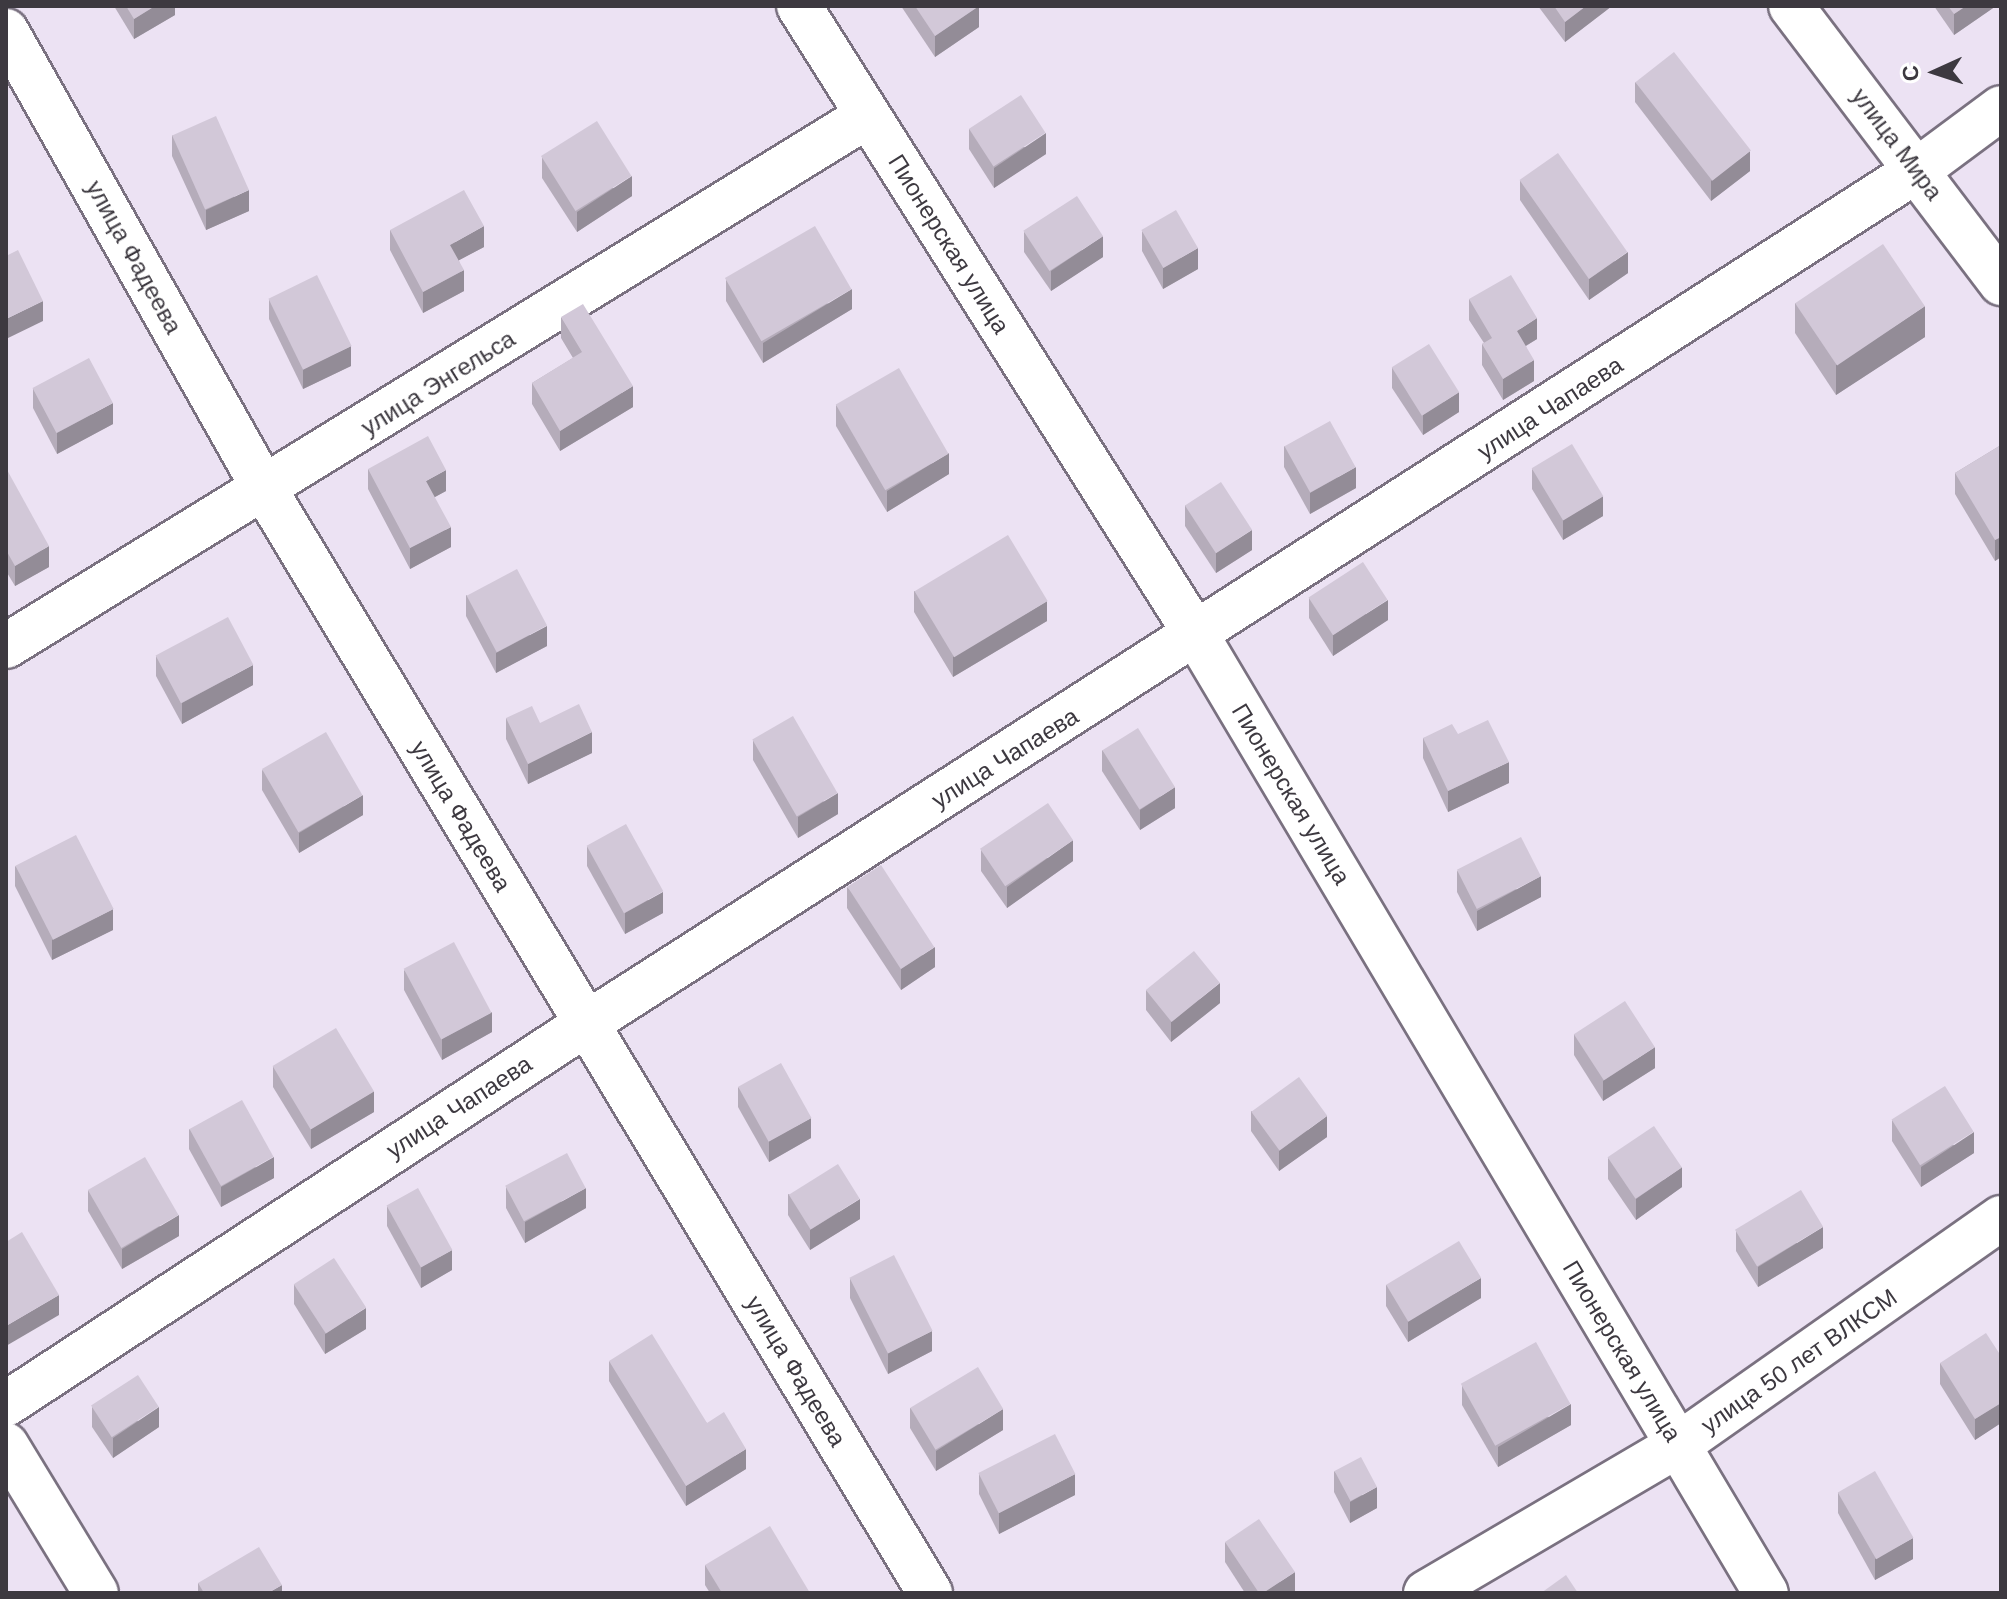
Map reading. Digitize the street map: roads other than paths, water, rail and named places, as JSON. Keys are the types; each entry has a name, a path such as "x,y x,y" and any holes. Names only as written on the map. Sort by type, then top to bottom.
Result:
{"street":[{"name":"Пионерская улица","path":"799,6 1197,636 1766,1593"},
{"name":"улица Мира","path":"1791,6 1919,169 2001,283"},
{"name":"улица Фадеева","path":"6,31 265,490 930,1593"},
{"name":"улица Чапаева","path":"6,1404 586,1024 1197,636 1919,169 2001,108"},
{"name":"улица Энгельса","path":"6,646 265,490 867,116"},
{"name":"улица 50 лет ВЛКСМ","path":"1426,1593 1678,1445 2001,1218"},
{"path":"6,1445 96,1593"}]}
